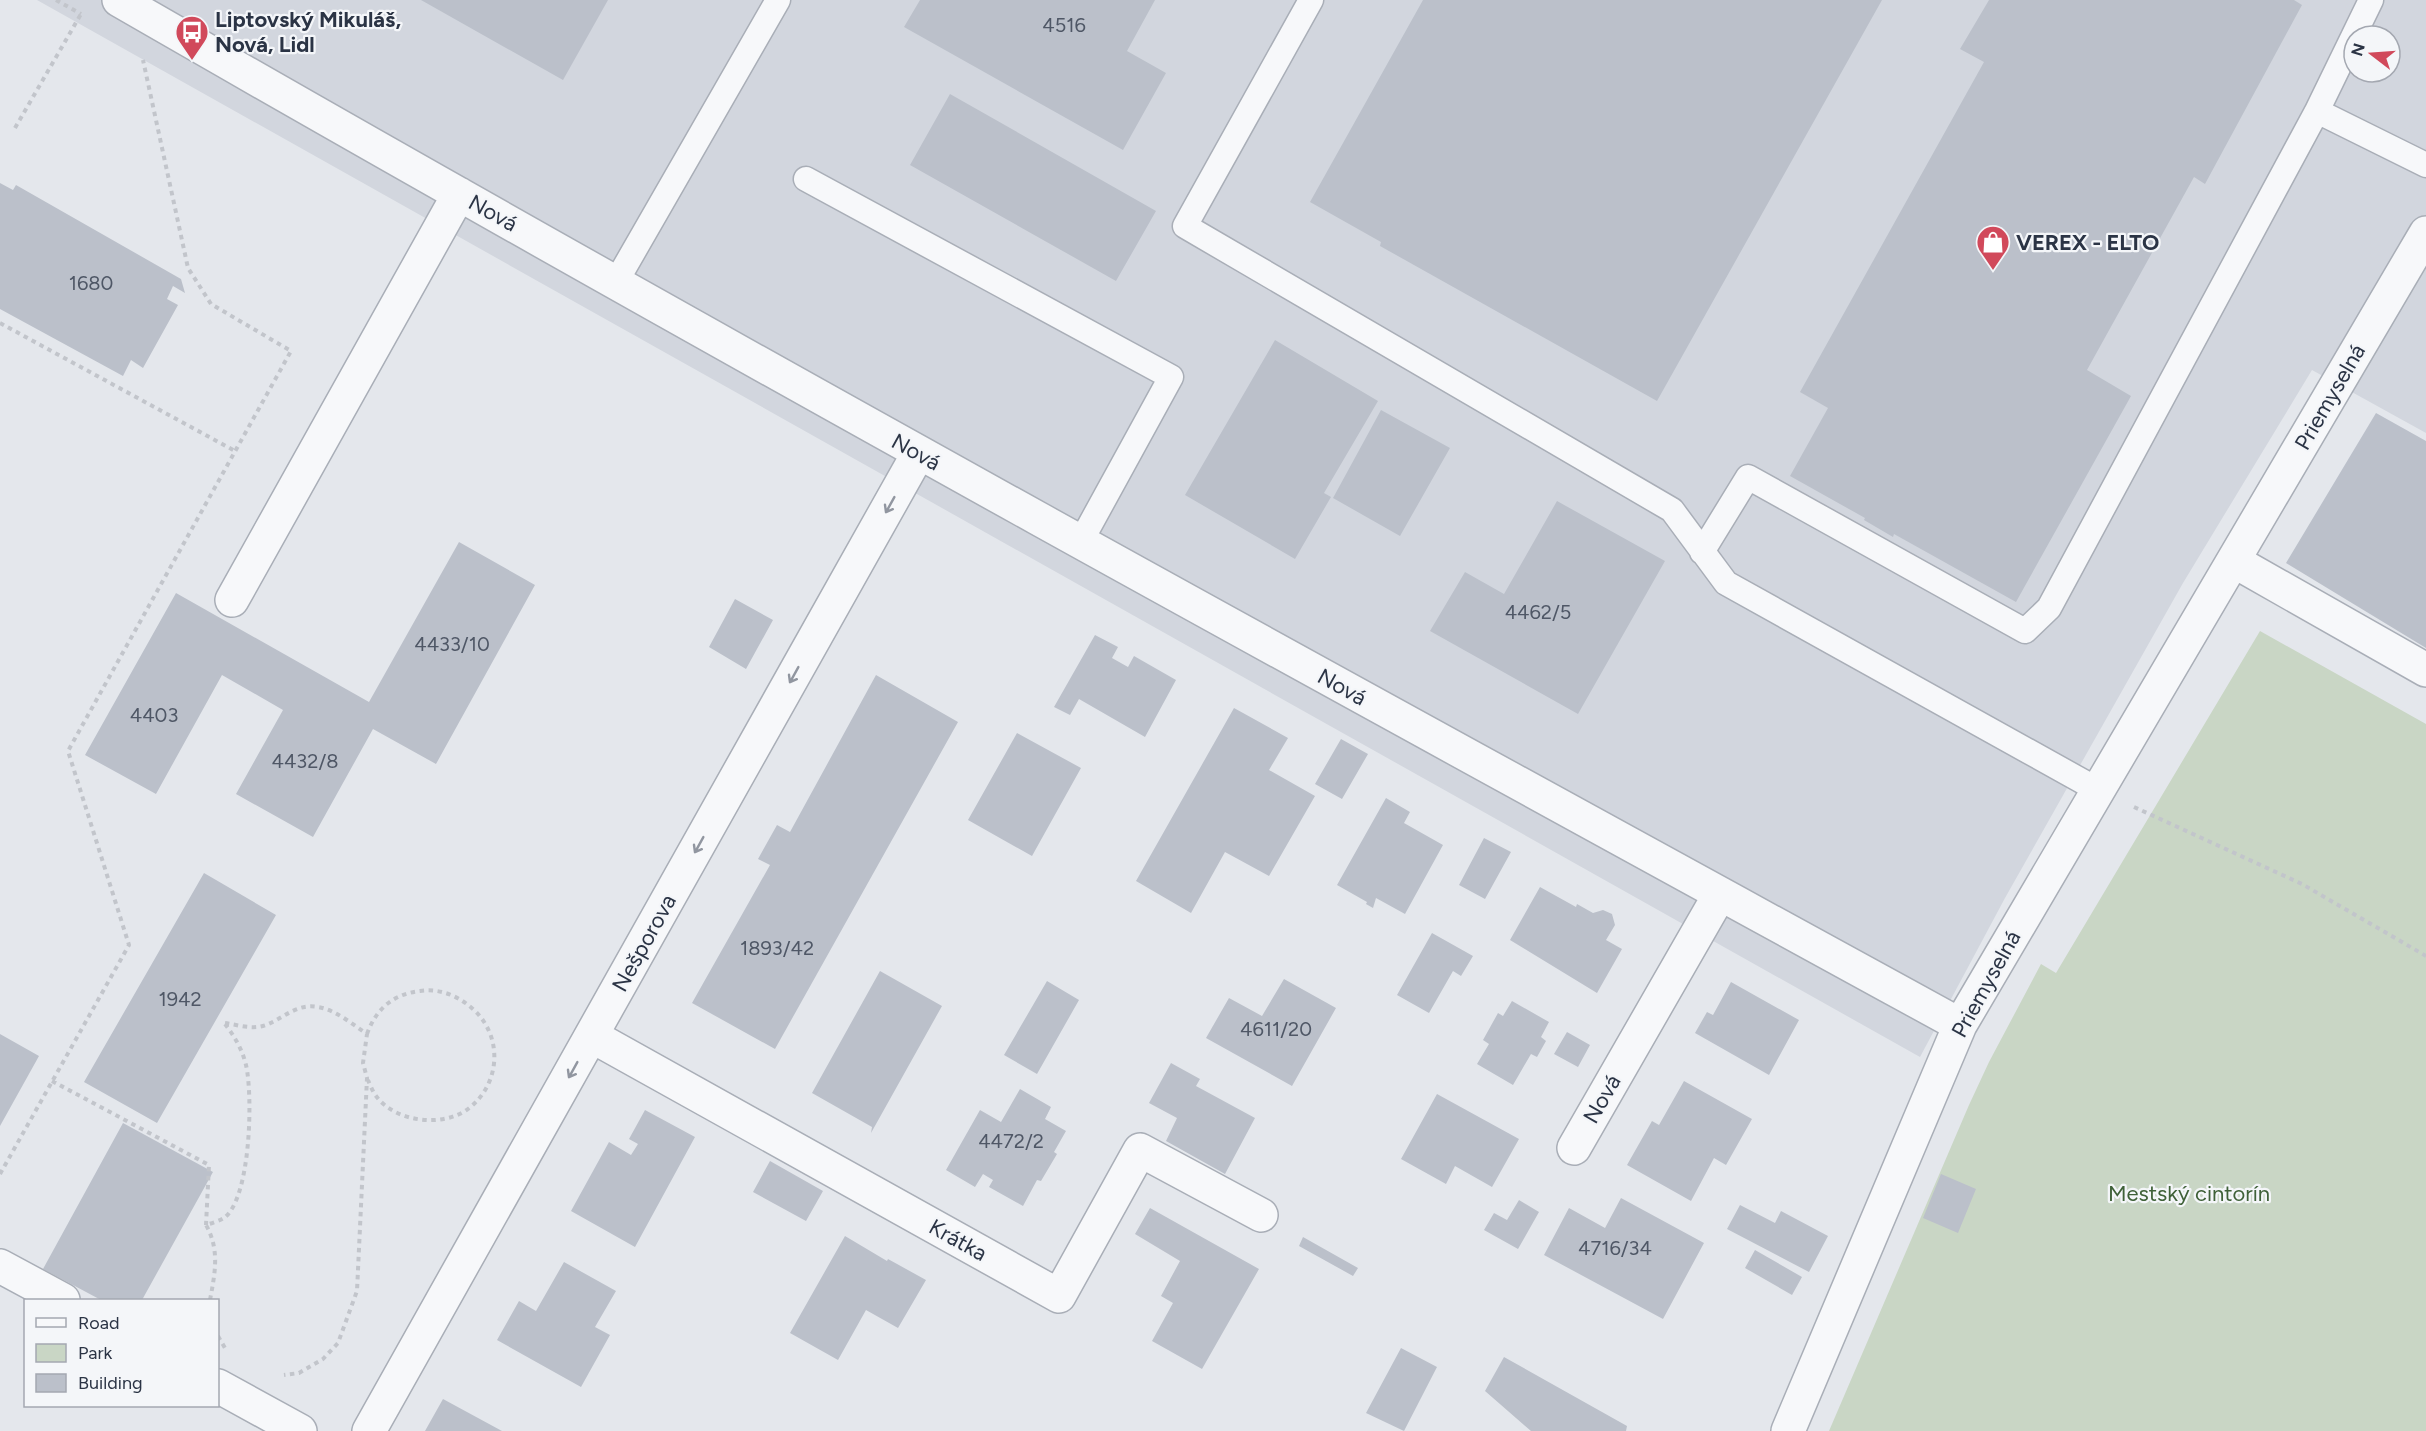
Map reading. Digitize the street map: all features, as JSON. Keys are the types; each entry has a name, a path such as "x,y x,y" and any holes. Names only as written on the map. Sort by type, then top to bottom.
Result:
{"street":[{"name":"Nová","path":"119,0 918,454 1960,1025"},
{"path":"232,600 459,194"},
{"name":"Priemyselná","path":"1788,1431 1960,1025 2426,233"},
{"name":"Nešporova","path":"369,1431 918,454"},
{"path":"2234,561 2426,670"},
{"name":"Nová","path":"1574,1148 1720,894"},
{"name":"Krátka","path":"592,1036 1059,1296 1140,1150 1261,1215"},
{"path":"0,1266 61,1299"},
{"path":"219,1387 300,1431"}],"lane":[{"path":"616,282 777,0"},
{"path":"1311,0 1185,226 1672,510 1726,583 2098,790"},
{"path":"1702,552 1748,477 2025,631 2049,608 2317,111 2371,0"},
{"path":"2317,111 2426,165"},
{"path":"806,179 1171,377 1080,543"}],"path":[{"path":"15,128 81,14"},
{"path":"0,1174 129,945 68,751 291,351 211,304 188,268 142,59"},
{"path":"0,323 235,451"},
{"path":"2098,790 2302,884 2426,956"},
{"path":"432,990 458,998 480,1015 494,1041 495,1057 489,1084 468,1109 456,1115 442,1118 414,1118 400,1114 376,1096 367,1078 363,1063 367,1034 380,1010 391,1000 404,994 432,990"},
{"path":"206,1225 224,1218 234,1206 247,1160 249,1096 246,1066 239,1042 225,1023 253,1027 267,1025 300,1007 317,1007 336,1013 367,1034"},
{"path":"275,1376 299,1373 322,1359 338,1343 357,1292 367,1078"},
{"path":"52,1080 209,1165 206,1225 214,1239 216,1257 210,1299"},
{"path":"219,1338 227,1350"}],"shaded area":[{"path":"37,0 2426,0 2426,433 2312,370 2183,583 2005,898 1920,1057"}],"green space":[{"name":"Mestský cintorín","path":"2260,631 2426,724 2426,1431 1829,1431 1969,1105 2041,964 2056,973"}],"building":[{"path":"421,0 608,0 563,80"},
{"path":"920,0 1155,0 1127,51 1166,73 1123,150 904,27"},
{"path":"1423,0 1882,0 1657,401 1380,246 1381,242 1310,202"},
{"path":"1989,0 2294,0 2302,5 2205,184 2194,177 2087,370 2131,396 2016,602 1894,534 1893,537 1864,520 1865,518 1790,476 1828,408 1800,392 1984,62 1960,49"},
{"path":"950,94 1156,211 1116,281 910,165"},
{"path":"0,183 13,190 16,185 181,279 185,293 173,286 167,299 178,305 143,368 131,360 123,376 0,309"},
{"path":"1275,340 1378,401 1324,493 1331,497 1295,559 1185,495"},
{"path":"1381,410 1450,448 1400,536 1333,498"},
{"path":"2376,413 2426,441 2426,648 2286,563"},
{"path":"1557,501 1665,561 1578,714 1430,631 1465,572 1504,594"},
{"path":"459,542 535,585 436,764 373,729 313,837 236,794 283,710 222,675 156,794 85,755 176,593 369,702"},
{"path":"735,599 773,620 746,669 709,647"},
{"path":"1095,635 1118,647 1112,658 1128,667 1134,656 1176,680 1145,737 1079,699 1070,715 1054,707"},
{"path":"876,675 958,722 775,1049 692,1003 770,865 758,859 777,825 790,832"},
{"path":"1234,708 1288,738 1269,770 1315,796 1269,876 1225,852 1191,913 1136,881"},
{"path":"1017,733 1081,768 1032,856 968,820"},
{"path":"1341,739 1368,754 1342,799 1315,784"},
{"path":"1386,798 1410,812 1404,823 1443,845 1405,914 1376,898 1373,908 1366,904 1367,902 1337,885"},
{"path":"1484,838 1511,852 1485,899 1459,885"},
{"path":"204,873 276,915 157,1123 84,1082"},
{"path":"1540,887 1576,907 1577,904 1593,913 1603,910 1612,914 1615,925 1606,940 1622,949 1597,993 1510,940"},
{"path":"1432,933 1473,956 1461,976 1453,971 1429,1013 1397,995"},
{"path":"880,971 942,1006 871,1133 872,1127 812,1093"},
{"path":"1284,979 1336,1008 1292,1086 1206,1038 1229,998 1262,1016"},
{"path":"1047,981 1079,1000 1037,1074 1004,1055"},
{"path":"1731,982 1799,1020 1769,1075 1695,1033 1707,1012 1713,1015"},
{"path":"1512,1001 1549,1022 1541,1037 1546,1041 1537,1057 1531,1054 1513,1085 1477,1064 1489,1044 1483,1040 1498,1013 1503,1016"},
{"path":"1567,1032 1590,1045 1578,1067 1554,1054"},
{"path":"0,1034 39,1056 0,1126"},
{"path":"1171,1063 1200,1079 1196,1086 1255,1118 1225,1174 1166,1141 1177,1118 1149,1103"},
{"path":"1684,1081 1752,1119 1726,1165 1714,1158 1691,1201 1627,1165 1652,1121 1659,1125"},
{"path":"1020,1089 1051,1107 1045,1119 1066,1131 1054,1152 1057,1154 1041,1181 1037,1180 1023,1206 989,1187 993,1180 983,1174 975,1187 946,1170 980,1110 1001,1122"},
{"path":"1437,1094 1519,1139 1492,1187 1455,1166 1446,1184 1401,1159"},
{"path":"645,1110 695,1137 635,1247 571,1211 609,1142 631,1155 638,1144 629,1139"},
{"path":"123,1123 213,1172 143,1299 99,1299 43,1269"},
{"path":"770,1161 823,1191 806,1221 753,1192"},
{"path":"1941,1174 1976,1189 1958,1233 1923,1218"},
{"path":"1621,1198 1704,1243 1663,1319 1544,1255 1569,1208 1605,1228"},
{"path":"1519,1200 1539,1212 1518,1249 1484,1230 1494,1213 1507,1220"},
{"path":"1740,1205 1775,1223 1781,1211 1828,1236 1809,1272 1727,1229"},
{"path":"1150,1208 1259,1269 1202,1369 1152,1341 1173,1303 1161,1296 1180,1261 1135,1234"},
{"path":"845,1236 887,1261 888,1259 926,1280 898,1328 866,1310 838,1360 790,1333"},
{"path":"1303,1237 1358,1268 1353,1276 1299,1246"},
{"path":"1755,1250 1802,1277 1792,1295 1745,1268"},
{"path":"564,1262 616,1291 595,1327 610,1335 581,1387 497,1340 519,1301 536,1311"},
{"path":"1401,1348 1437,1367 1404,1431 1366,1413"},
{"path":"1504,1357 1627,1426 1626,1431 1531,1431 1485,1391"},
{"path":"443,1399 502,1431 425,1431"}],"place":[{"name":"Liptovský Mikuláš, Nová, Lidl","path":"192,61"},
{"name":"VEREX - ELTO","path":"1993,271"}]}
